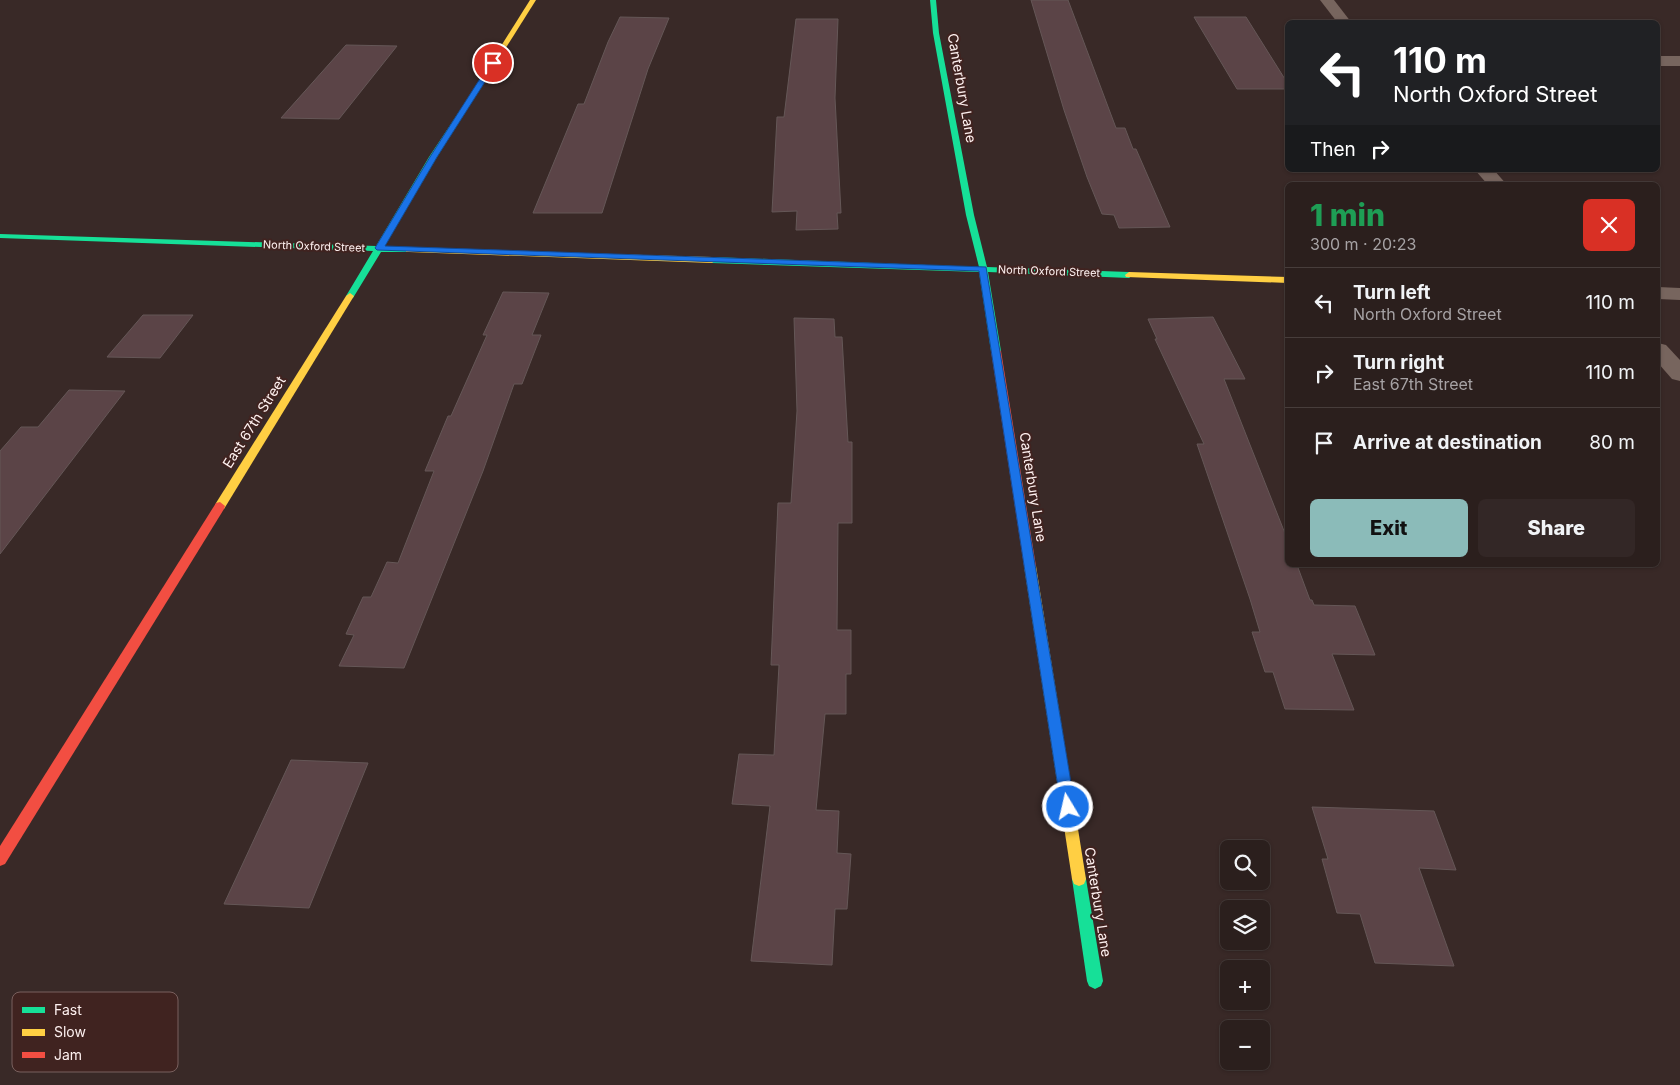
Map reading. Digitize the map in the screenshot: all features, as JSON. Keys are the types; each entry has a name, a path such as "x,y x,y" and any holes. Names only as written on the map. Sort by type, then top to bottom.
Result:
{"street":[{"name":"East 67th Street","path":"0,859 380,248 433,157 533,0"},
{"name":"Canterbury Lane","path":"934,0 942,62 970,215 983,268 1095,981"},
{"path":"1327,0 1342,20"},
{"path":"1660,61 1680,61"},
{"path":"1486,172 1495,182"},
{"name":"North Oxford Street","path":"0,236 983,268 1285,280"},
{"path":"1660,293 1680,294"},
{"path":"1660,352 1680,374"}],"building":[{"path":"1031,0 1068,0 1116,128 1125,128 1170,227 1119,228 1114,215 1102,214 1064,110"},
{"path":"620,17 669,18 648,69 602,213 533,213 578,104 584,104 608,42"},
{"path":"1194,17 1246,17 1285,79 1285,89 1237,89"},
{"path":"796,19 838,19 835,98 841,213 837,213 838,229 796,230 797,211 772,212 777,117 784,117"},
{"path":"346,45 397,46 339,119 281,118"},
{"path":"503,292 549,293 532,335 541,335 522,384 514,384 483,471 404,668 339,666 354,635 346,634 363,597 371,597 387,562 398,563 434,471 425,471 448,416 451,416 487,335 483,335"},
{"path":"143,315 193,315 160,358 107,357"},
{"path":"1213,317 1245,379 1224,379 1285,533 1285,567 1298,567 1310,600 1312,600 1314,605 1355,606 1375,655 1332,654 1354,710 1285,709 1273,672 1265,672 1252,632 1260,632 1197,444 1204,444 1155,339 1157,339 1148,319"},
{"path":"794,318 834,319 835,337 842,337 848,442 852,442 852,523 838,523 837,630 851,630 851,674 846,674 846,714 825,714 816,810 839,811 837,853 851,854 847,909 835,909 832,965 751,961 770,806 732,804 739,754 774,755 779,665 771,665 778,503 791,503 797,411"},
{"path":"69,390 125,391 0,554 0,451 21,427 38,427"},
{"path":"291,760 368,763 309,908 224,904"},
{"path":"1312,807 1434,811 1456,870 1419,868 1454,966 1375,963 1360,914 1337,913 1322,859 1328,859"}],"traffic: fast":[{"path":"933,0 936,33 970,215 983,268 996,351"},
{"path":"350,296 433,157 482,81"},
{"path":"0,236 409,250"},
{"path":"712,260 1129,275"},
{"path":"1079,879 1095,981"}],"traffic: slow":[{"path":"482,81 533,0"},
{"path":"409,250 712,260"},
{"path":"1129,275 1285,280"},
{"path":"220,506 350,296"},
{"path":"1030,566 1079,879"}],"traffic: jam":[{"path":"996,351 1030,566"},
{"path":"0,859 220,506"}],"route":[{"path":"493,63 433,157 380,248 983,268 1068,807"}]}
